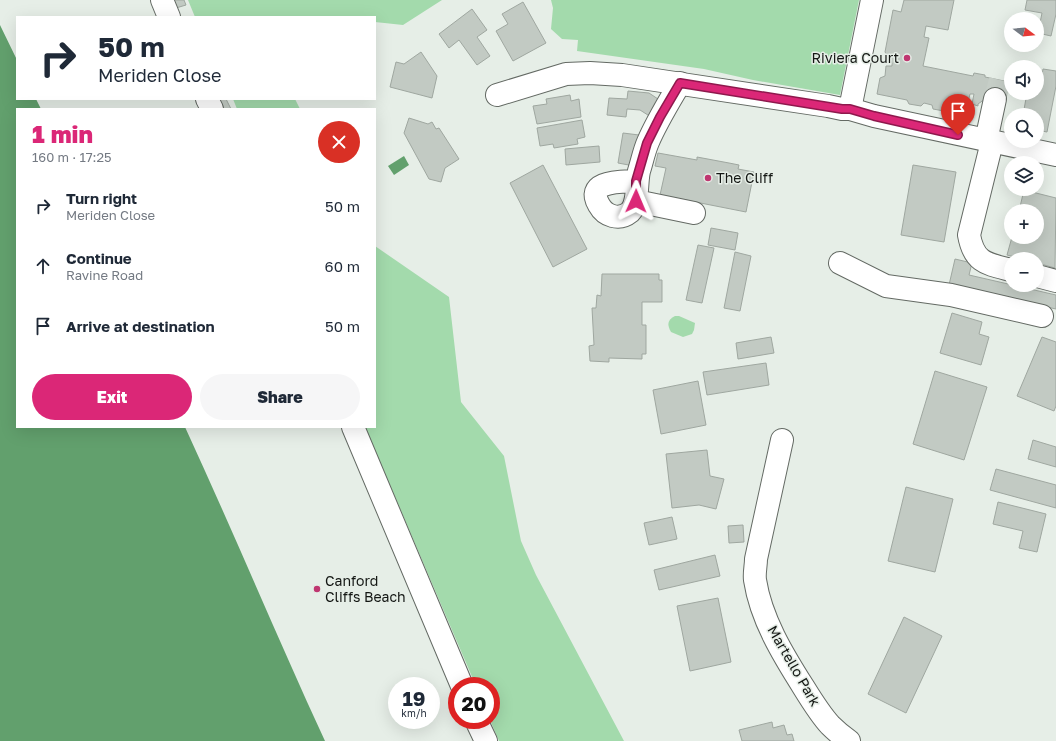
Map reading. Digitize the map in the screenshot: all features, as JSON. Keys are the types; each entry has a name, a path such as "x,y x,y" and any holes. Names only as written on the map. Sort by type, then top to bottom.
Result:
{"street":[{"path":"162,0 169,16"},
{"path":"842,111 872,0"},
{"path":"497,95 566,74 590,73 622,75 680,83 874,116 989,142 1056,155"},
{"path":"680,83 647,143 636,191 694,213"},
{"path":"995,99 989,142 969,235 971,247 977,257 993,265 1004,268"},
{"path":"840,263 886,286 951,295 1042,316"},
{"path":"1044,278 1056,281"},
{"path":"352,428 458,677"},
{"name":"Martello Park","path":"782,440 756,559 755,578 758,594 774,635 792,670 820,713 830,725 849,741"},
{"path":"480,729 486,741"}],"shaded area":[{"path":"188,0 442,0 403,25 376,22 376,16 195,16"},
{"path":"551,0 859,0 840,95 753,80 704,69 577,51 578,40 562,39 551,29 553,8"},
{"path":"0,25 16,58 16,100 36,100 40,108 16,108 16,428 185,428 325,741 0,741"},
{"path":"233,100 296,100 300,108 237,108"},
{"path":"404,156 409,165 394,175 388,166"},
{"path":"376,247 449,297 461,402 504,456 521,541 536,575 624,741 499,741 494,729 500,729 500,677 472,677 365,428 376,428"},
{"path":"675,316 679,316 695,323 692,334 683,337 671,332 668,323 670,319"}],"building":[{"path":"174,0 184,0 186,5 176,8"},
{"name":"Riviera Court","path":"904,0 954,0 948,30 926,26 924,37 929,38 923,66 973,76 974,73 985,75 985,77 1004,81 1005,101 988,97 978,104 978,106 972,104 974,94 970,94 966,111 960,114 933,109 932,105 924,103 921,106 909,104 907,100 877,94 880,78 885,76 886,66 892,66 892,63 885,52 893,10 901,12"},
{"path":"1027,0 1056,0 1056,14 1051,36 1044,34 1044,12 1025,10"},
{"path":"523,2 546,43 513,61 496,31 508,24 502,14"},
{"path":"472,9 487,30 477,37 490,56 477,65 459,40 449,48 439,34"},
{"path":"421,52 437,76 432,98 390,87 396,62 404,64"},
{"path":"1044,69 1056,71 1056,86 1047,132 1044,131 1044,108 1024,108 1026,100 1044,100"},
{"path":"628,91 649,93 661,101 651,117 640,110 627,109 626,117 607,115 609,98 627,99"},
{"path":"570,95 571,101 579,99 581,117 537,124 533,106 547,104 546,99"},
{"path":"215,100 226,100 230,108 219,108"},
{"path":"409,118 428,124 432,122 436,129 439,128 459,159 445,168 441,182 429,179 404,133"},
{"path":"582,120 585,137 577,139 578,144 554,148 553,144 540,146 537,128"},
{"path":"623,133 639,135 634,166 618,163"},
{"path":"599,146 600,162 566,165 565,149"},
{"name":"The Cliff","path":"658,153 697,160 697,157 729,163 739,165 738,169 754,172 746,212 660,195 666,168 655,166"},
{"path":"543,165 587,249 553,267 510,183"},
{"path":"913,165 956,172 944,242 901,235"},
{"path":"1044,195 1056,198 1055,268 1044,265 1044,252 1008,252 1010,244 1044,244 1044,204 1021,204 1023,196"},
{"path":"711,228 738,233 735,250 708,245"},
{"path":"698,245 714,248 702,303 686,300"},
{"path":"735,252 751,256 740,311 724,308"},
{"path":"955,259 972,263 969,275 1004,283 1004,292 1043,292 1056,295 1056,309 949,285"},
{"path":"602,274 659,274 659,280 662,280 662,302 642,302 642,325 646,325 646,354 642,354 642,359 609,358 609,362 590,361 589,346 594,345 592,308 596,308 597,295 601,296"},
{"path":"952,313 982,322 979,334 989,337 981,365 940,353"},
{"path":"771,337 774,353 738,359 736,343"},
{"path":"1042,337 1056,342 1056,406 1054,411 1017,396"},
{"path":"766,363 769,385 707,395 703,372"},
{"path":"935,371 987,387 964,460 913,444"},
{"path":"698,381 706,425 661,434 653,390"},
{"path":"1033,440 1056,447 1056,467 1028,459"},
{"path":"707,450 710,476 724,479 716,509 699,505 672,508 666,454"},
{"path":"996,469 1056,485 1056,508 990,490"},
{"path":"906,487 953,499 935,572 888,561"},
{"path":"998,502 1046,514 1037,552 1019,548 1023,531 993,524"},
{"path":"672,517 677,539 649,545 644,523"},
{"path":"743,525 744,542 729,543 728,526"},
{"path":"715,555 720,576 659,590 654,570"},
{"path":"718,598 731,662 690,671 677,606"},
{"path":"904,617 942,636 906,713 868,694"},
{"path":"772,722 773,728 784,725 787,735 792,734 794,741 742,741 739,730"}],"tunnel":[{"path":"995,99 1000,80"}],"place":[{"name":"Riviera Court","path":"907,58"},
{"name":"The Cliff","path":"708,178"},
{"name":"Canford Cliffs Beach","path":"317,589"}],"route":[{"path":"636,201 636,181 647,143 680,83 842,109 850,109 958,135"}]}
